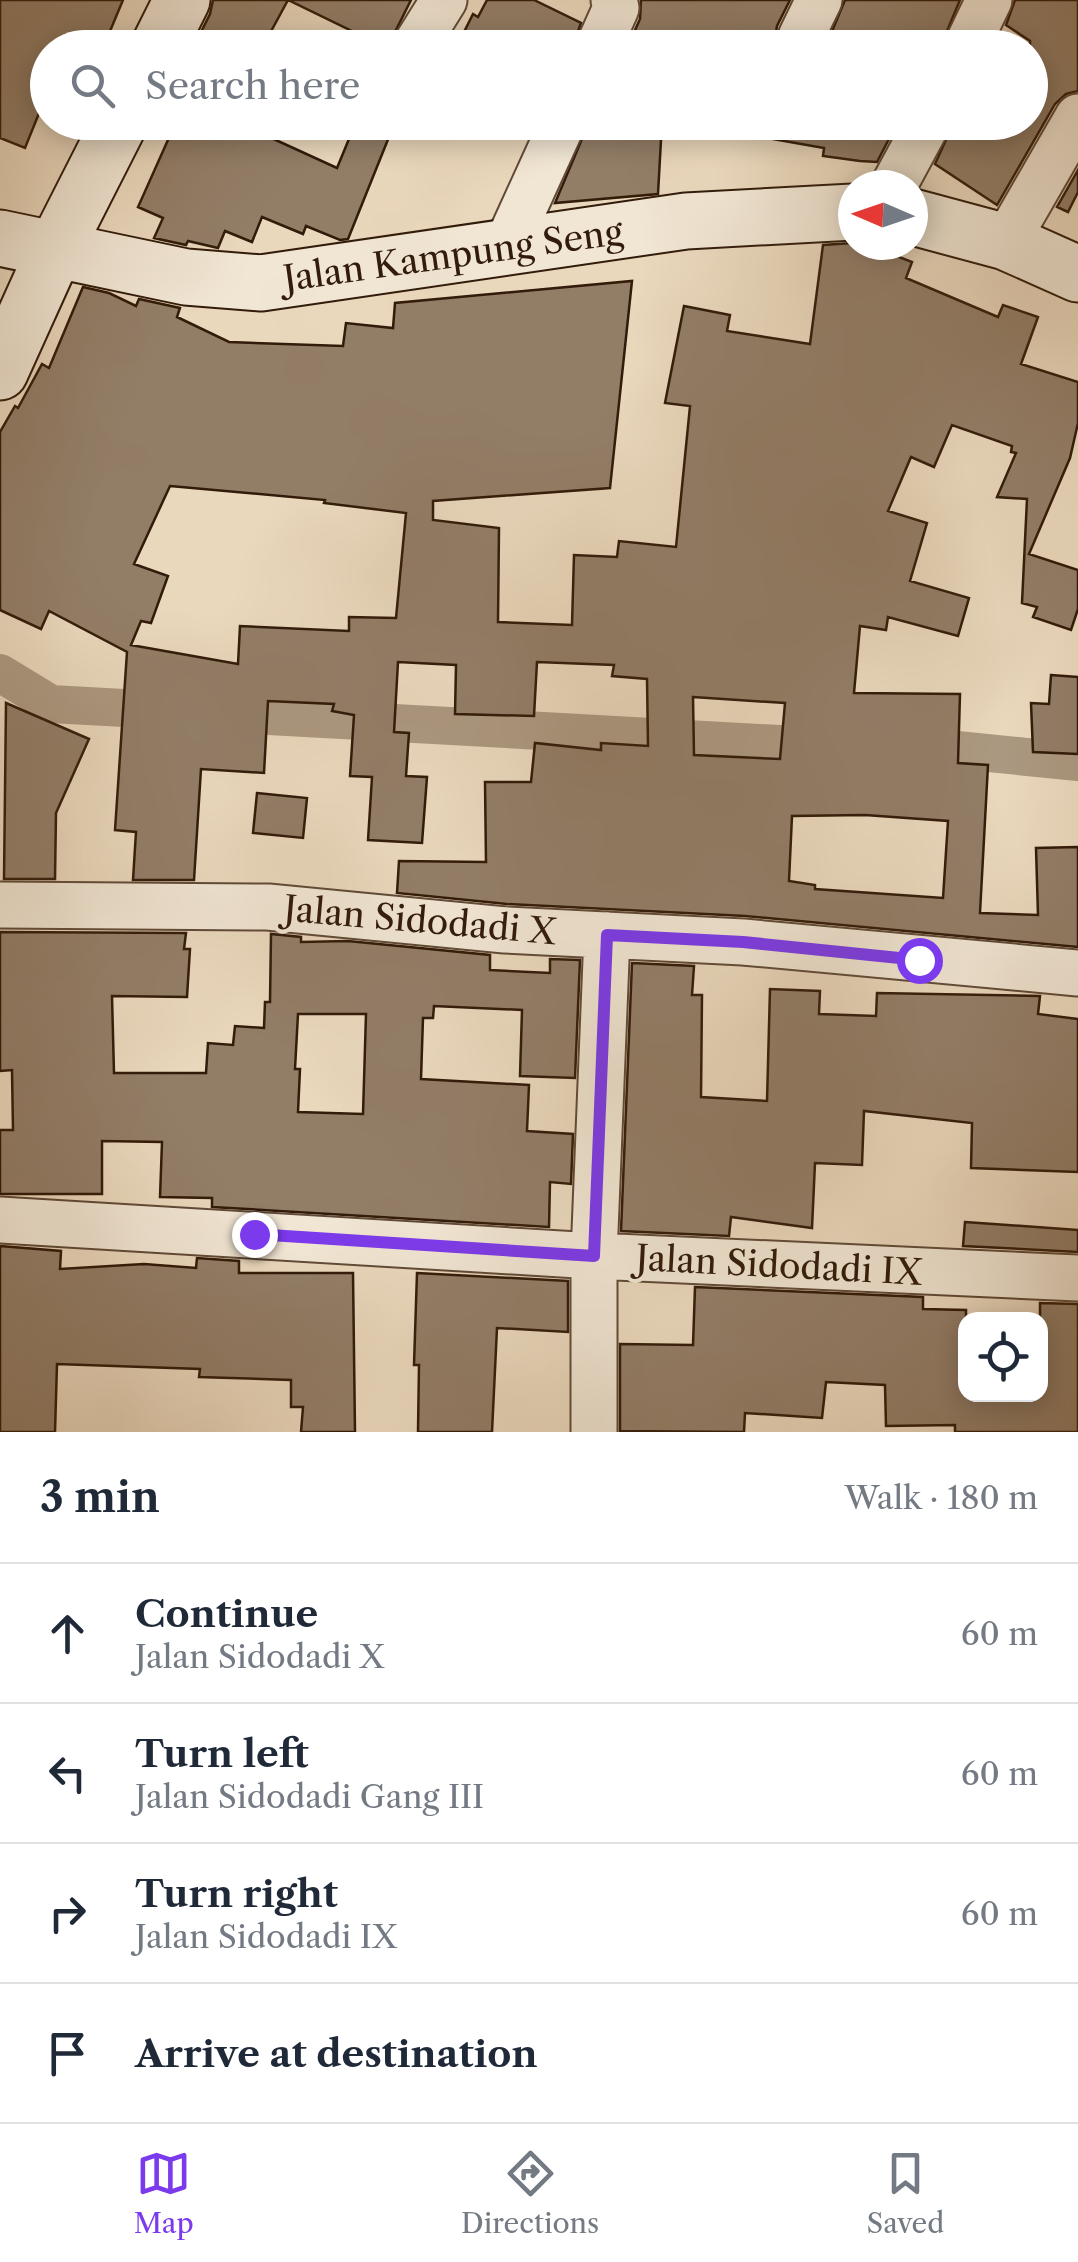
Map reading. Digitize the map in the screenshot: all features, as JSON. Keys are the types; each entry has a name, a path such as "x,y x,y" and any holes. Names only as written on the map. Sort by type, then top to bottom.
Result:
{"street":[{"path":"167,30 182,0"},
{"path":"425,30 444,0"},
{"path":"606,30 616,8 614,0"},
{"path":"975,30 989,0"},
{"path":"1006,242 1078,118"},
{"path":"0,372 111,140"},
{"path":"506,245 555,140"},
{"path":"902,170 918,140"},
{"name":"Jalan Kampung Seng","path":"0,238 186,277 261,283 686,221 838,213"},
{"path":"928,221 1006,242 1078,274"},
{"name":"Jalan Sidodadi X","path":"0,906 268,907 505,930 743,942 1078,973"},
{"path":"594,1432 594,1256 607,935"},
{"name":"Jalan Sidodadi IX","path":"0,1220 594,1256 1078,1278"}],"building":[{"path":"0,0 123,0 110,30 30,30 30,136 25,148 0,138"},
{"path":"213,0 288,0 272,30 202,30"},
{"path":"288,0 411,0 396,30 350,30"},
{"path":"487,0 534,0 581,23 578,30 465,30 473,14 478,17"},
{"path":"641,0 790,0 776,30 635,30"},
{"path":"845,0 960,0 948,30 832,30"},
{"path":"1015,0 1078,0 1078,91 1066,94 1048,116 1048,30 1014,30 1006,25"},
{"path":"168,140 276,140 337,168 349,140 388,140 348,239 340,240 306,226 303,234 262,217 252,242 225,231 218,248 188,241 186,245 154,238 163,218 138,207"},
{"path":"581,140 661,140 658,194 555,203"},
{"path":"778,140 888,140 877,162 823,156 824,148"},
{"path":"946,140 1034,140 997,205 935,164"},
{"path":"1078,170 1078,192 1068,212 1057,207"},
{"path":"838,244 838,260 907,260 912,262 906,278 998,317 1003,305 1038,317 1021,364 1078,382 1078,423 1070,458 1029,554 1078,570 1078,609 1071,630 1033,617 1037,607 1022,603 1027,499 997,497 1016,453 1011,452 1012,446 952,425 934,467 911,457 888,511 927,523 910,581 969,598 958,636 888,617 886,630 860,626 854,693 960,694 958,763 988,765 980,913 1038,915 1036,848 1078,847 1078,947 745,916 507,904 397,893 399,861 486,862 485,782 531,782 535,743 601,750 601,743 648,746 647,679 612,676 614,665 537,662 534,716 455,714 456,665 398,662 394,732 409,733 406,776 427,777 422,843 368,840 372,777 350,776 354,715 332,711 334,704 268,701 264,773 201,769 194,880 133,880 136,832 115,830 127,652 49,611 41,629 0,610 0,432 42,364 49,368 83,287 109,293 136,306 139,299 180,308 177,317 229,342 343,346 346,323 393,328 395,303 632,281 610,488 433,501 433,520 499,528 498,622 572,625 574,555 617,557 619,541 676,547 690,406 665,403 684,306 730,315 727,331 810,344 823,245","holes":["170,486 325,500 324,503 406,513 396,618 349,617 349,631 240,626 238,664 131,645 141,621 151,623 168,576 134,564","693,697 785,703 780,759 694,755","865,815 948,821 943,898 815,889 815,885 789,881 792,816"]},
{"path":"1051,675 1078,677 1078,754 1033,752 1031,703 1049,704"},
{"path":"6,703 89,739 56,813 55,879 4,879"},
{"path":"257,793 307,798 303,838 253,833"},
{"path":"0,932 186,933 184,949 190,949 187,997 112,996 114,1073 206,1073 208,1043 233,1045 235,1026 264,1028 265,1002 270,1002 271,934 301,937 301,942 348,941 490,955 490,970 550,973 550,959 580,960 575,1078 520,1076 522,1010 434,1006 433,1018 423,1018 421,1079 529,1085 527,1131 573,1134 571,1184 550,1182 549,1227 212,1207 212,1198 160,1197 162,1142 102,1141 102,1194 0,1194 0,1130 13,1130 12,1070 0,1071","holes":["298,1014 366,1014 363,1114 298,1112"]},
{"path":"632,963 694,966 692,995 702,995 701,1097 767,1101 770,989 820,991 819,1014 876,1016 877,993 1040,996 1038,1014 1078,1019 1078,1172 971,1168 972,1123 864,1111 862,1165 815,1163 812,1228 731,1217 729,1236 621,1231"},
{"path":"965,1222 1078,1230 1078,1252 963,1246"},
{"path":"0,1246 61,1251 60,1269 144,1264 196,1268 197,1258 239,1261 239,1273 353,1273 355,1432 301,1432 303,1407 291,1407 291,1380 199,1377 200,1369 57,1364 55,1432 0,1432"},
{"path":"417,1273 568,1281 568,1332 497,1328 492,1432 418,1432 419,1365 414,1365"},
{"path":"695,1287 923,1297 923,1309 966,1310 958,1312 958,1402 1048,1402 1048,1312 1040,1312 1040,1303 1078,1304 1078,1432 955,1432 955,1425 886,1426 885,1385 826,1382 822,1418 745,1413 744,1432 620,1431 620,1344 693,1345"}],"waterway":[{"path":"0,673 51,704 833,747"},
{"path":"908,745 1078,762"}],"route":[{"path":"254,1234 594,1256 607,935 743,942 919,960"}]}
